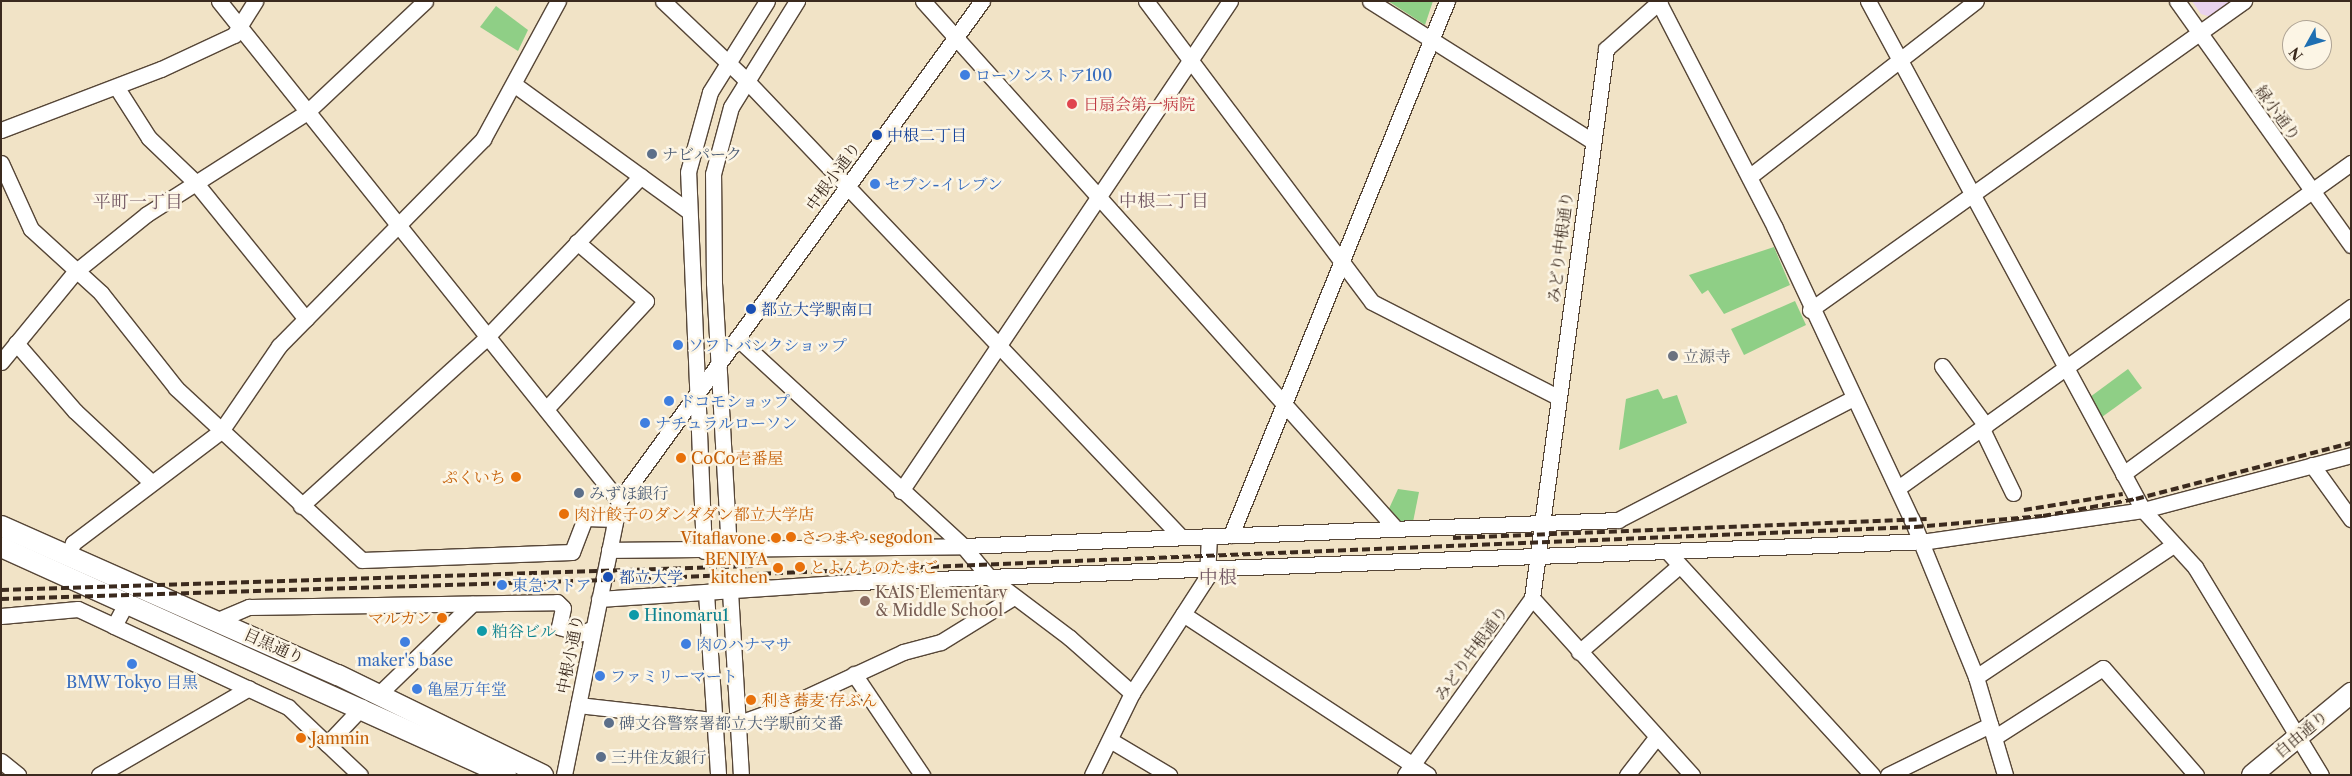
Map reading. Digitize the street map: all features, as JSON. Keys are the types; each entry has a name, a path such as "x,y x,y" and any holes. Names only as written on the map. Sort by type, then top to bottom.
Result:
{"main road":[{"name":"目黒通り","path":"1,526 218,620 544,775"},
{"name":"目黒通り","path":"1,547 276,668 506,775"},
{"name":"自由通り","path":"2252,775 2351,693"}],"street":[{"path":"218,1 619,501"},
{"path":"1,130 117,88 241,29 255,1"},
{"path":"1,362 75,272 196,182 307,112 425,1"},
{"path":"68,555 73,543 151,482 221,431 279,346 400,226 483,139 515,85 558,1"},
{"path":"663,1 745,78 1181,537"},
{"path":"716,551 698,392 687,210 697,127 729,63 767,1"},
{"path":"716,551 718,368 713,274 714,174 731,107 745,78 797,1"},
{"path":"923,1 1284,401 1396,529"},
{"name":"中根小通り","path":"564,775 619,501 698,392 718,368 982,1"},
{"path":"1146,1 1372,302 1558,397"},
{"path":"901,491 1230,1"},
{"path":"1370,1 1592,141"},
{"path":"1231,535 1341,259 1447,1"},
{"path":"1868,1 2143,510 2195,567 2321,775"},
{"path":"1749,177 1976,1"},
{"name":"緑小通り","path":"2177,1 2351,245"},
{"path":"1810,310 2244,1"},
{"path":"1659,2 1749,177 1810,310 1898,488 1922,541 1976,677 2005,775"},
{"name":"みどり中根通り","path":"1409,770 1532,598 1592,141 1608,45 1659,2"},
{"path":"515,85 687,210"},
{"path":"117,88 149,138 196,182 306,319"},
{"path":"1,163 31,229 75,272 101,293 176,388 301,506 362,560 572,552 585,518 615,519"},
{"path":"1898,488 2351,163"},
{"path":"301,506 488,337 641,176"},
{"path":"546,409 646,301 578,242"},
{"path":"2123,474 2351,307"},
{"path":"738,338 901,491 963,546 989,577 1012,598 1070,638 1132,693"},
{"path":"16,343 75,411 151,482"},
{"path":"1942,366 1984,428 2013,493"},
{"path":"609,550 716,551 963,546 1618,520 1853,398"},
{"path":"599,599 1539,549 1667,551 1922,541 2015,532 2143,510 2351,456"},
{"path":"2312,465 2351,519"},
{"path":"1092,775 1132,693 1183,614 1210,567 1210,536"},
{"path":"1976,677 2173,545"},
{"path":"1667,551 1872,775"},
{"path":"1579,652 1679,566"},
{"path":"719,592 739,722 741,775"},
{"path":"718,775 716,723 719,592"},
{"path":"578,705 716,723 739,722 789,705 903,652 941,642 1012,598"},
{"path":"1532,598 1656,739 1692,775"},
{"path":"114,626 127,602"},
{"path":"218,620 249,607 558,602 563,608 559,627 582,633 593,628"},
{"path":"378,695 472,604"},
{"path":"1,616 78,609 288,707 360,775"},
{"path":"1183,614 1409,770 1428,775"},
{"path":"263,695 276,668"},
{"path":"1888,775 1992,731 2103,668 2196,775"},
{"path":"854,674 922,775"},
{"path":"98,775 249,688"},
{"path":"327,744 362,707"},
{"path":"1627,775 1656,739"},
{"path":"1110,740 1170,775"},
{"path":"1,761 18,775"}],"shaded area":[{"path":"2192,1 2233,1 2211,17 2201,14"}],"green space":[{"path":"1388,1 1433,1 1425,25"},
{"path":"496,6 528,30 518,51 480,27"},
{"path":"1774,247 1790,285 1724,314 1708,290 1702,294 1689,275"},
{"path":"1795,301 1806,325 1744,355 1731,329"},
{"path":"2128,369 2142,388 2102,417 2090,397"},
{"path":"1658,389 1663,399 1677,395 1687,423 1619,450 1626,399"},
{"path":"1398,489 1419,492 1413,522 1395,522 1387,513"}],"railway":[{"path":"1,599 607,580 1915,527 2043,516 2136,499 2351,443"},
{"path":"2024,510 2123,494"},
{"path":"1453,538 1927,519"},
{"path":"1,590 753,566"}],"place":[{"name":"ローソンストア100","path":"965,75"},
{"name":"日扇会第一病院","path":"1072,104"},
{"name":"中根二丁目","path":"877,135"},
{"name":"ナビパーク","path":"652,154"},
{"name":"セブン-イレブン","path":"875,184"},
{"name":"都立大学駅南口","path":"751,309"},
{"name":"ソフトバンクショップ","path":"678,345"},
{"name":"立源寺","path":"1673,356"},
{"name":"ドコモショップ","path":"669,401"},
{"name":"ナチュラルローソン","path":"645,423"},
{"name":"CoCo壱番屋","path":"681,458"},
{"name":"ぷくいち","path":"516,477"},
{"name":"みずほ銀行","path":"579,493"},
{"name":"肉汁餃子のダンダダン都立大学店","path":"564,514"},
{"name":"さつまや segodon","path":"791,537"},
{"name":"Vitaflavone","path":"776,538"},
{"name":"とよんちのたまご","path":"800,567"},
{"name":"BENIYA kitchen","path":"778,568"},
{"name":"都立大学","path":"608,577"},
{"name":"東急ストア","path":"502,585"},
{"name":"KAIS Elementary & Middle School","path":"865,601"},
{"name":"Hinomaru1","path":"634,615"},
{"name":"マルカン","path":"442,618"},
{"name":"粕谷ビル","path":"482,631"},
{"name":"maker's base","path":"405,642"},
{"name":"肉のハナマサ","path":"686,644"},
{"name":"BMW Tokyo 目黒","path":"132,664"},
{"name":"ファミリーマート","path":"600,676"},
{"name":"亀屋万年堂","path":"417,689"},
{"name":"利き蕎麦 存ぶん","path":"751,700"},
{"name":"碑文谷警察署都立大学駅前交番","path":"609,723"},
{"name":"Jammin","path":"301,738"},
{"name":"三井住友銀行","path":"601,757"}],"district":[{"name":"中根二丁目","path":"1164,201"},
{"name":"平町一丁目","path":"138,202"},
{"name":"中根","path":"1218,578"}]}
